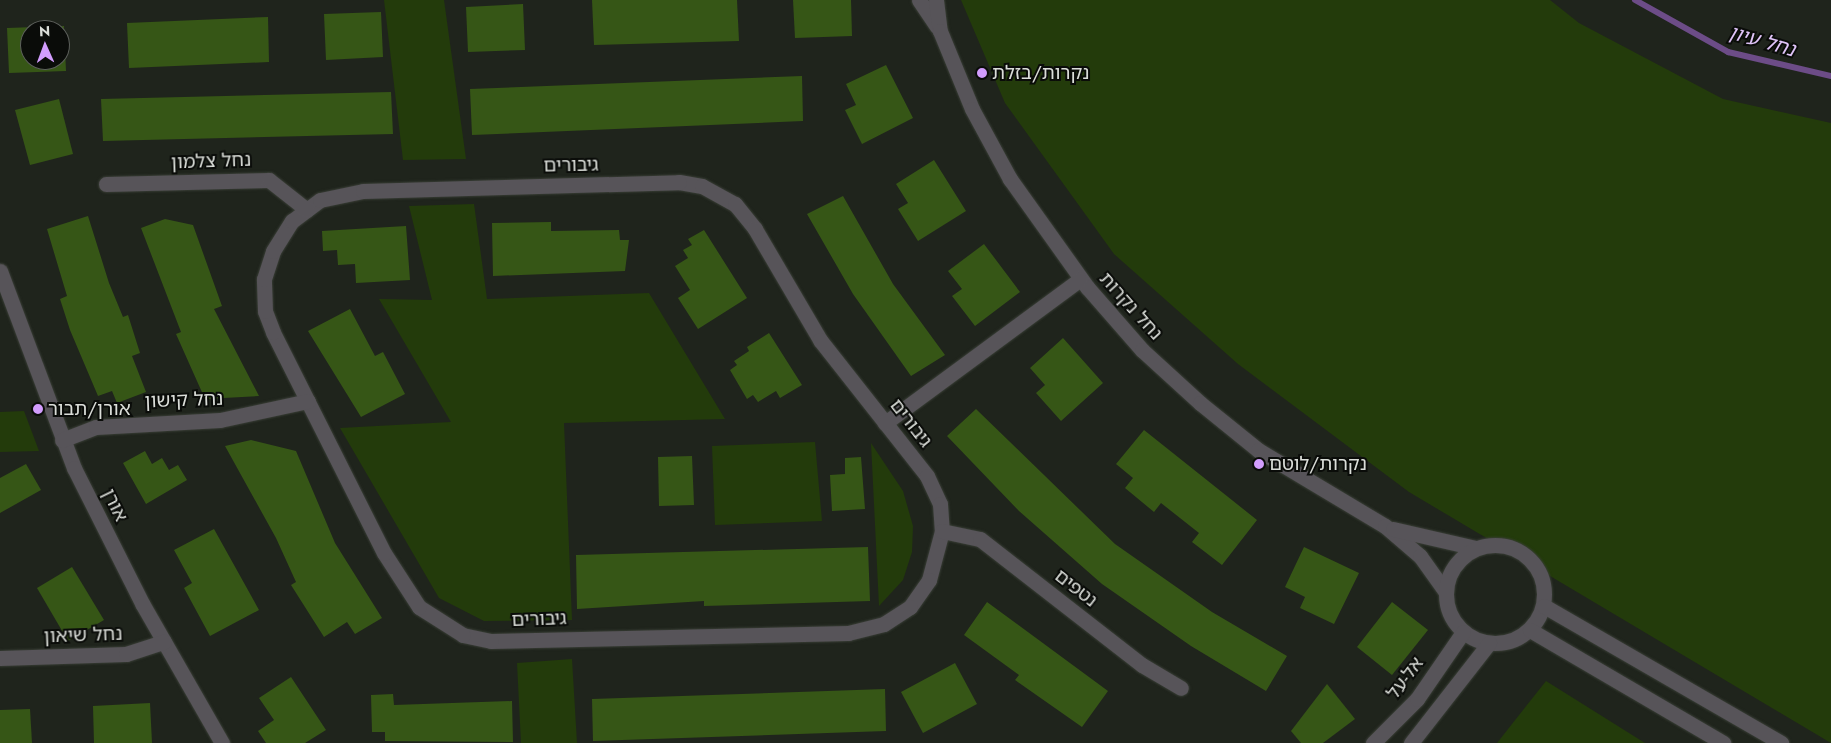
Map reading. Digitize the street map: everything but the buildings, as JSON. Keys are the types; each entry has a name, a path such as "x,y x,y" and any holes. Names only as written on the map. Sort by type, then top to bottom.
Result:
{"street":[{"name":"נחל נקרות","path":"919,0 940,31 972,109 1010,179 1080,279 1142,350 1200,403 1258,450 1385,526 1420,556 1445,591"},
{"name":"נחל נקרות","path":"936,0 940,31"},
{"name":"נחל צלמון","path":"106,184 263,180 281,186 307,210"},
{"name":"גיבורים","path":"678,182 702,186 735,204 755,229 820,340 927,476 940,504 942,531 929,580 910,607 884,624 848,633 491,641 463,635 418,607 384,553 308,401 265,310 264,279 273,250 292,221 320,200 363,191 678,182"},
{"name":"אורן","path":"0,271 62,440 164,642 222,743"},
{"path":"885,423 1080,279"},
{"name":"נחל קישון","path":"62,440 96,427 220,420 308,401"},
{"name":"נחל נקרות","path":"1385,526 1476,548"},
{"name":"נטפים","path":"942,531 980,539 1142,665 1181,688"},
{"path":"1503,545 1532,560 1541,574 1544,606 1530,630 1510,641 1489,643 1463,632 1449,614 1445,591 1458,561 1476,548 1503,545"},
{"path":"1544,606 1781,743"},
{"path":"1530,630 1723,743"},
{"name":"אל-על","path":"1373,743 1417,699 1463,632"},
{"name":"נחל שיאון","path":"0,658 126,654 164,642"},
{"path":"1411,743 1489,643"}],"green space":[{"path":"384,0 444,0 466,159 403,160"},
{"path":"961,0 1550,0 1579,23 1723,99 1831,123 1831,743 1409,492 1238,364 1114,254 1005,103"},
{"path":"474,204 487,299 649,293 725,419 564,423 572,620 484,621 439,598 340,428 451,422 379,299 432,300 409,206"},
{"path":"24,411 39,451 0,452 0,412"},
{"path":"815,442 822,521 715,525 712,446"},
{"path":"871,443 903,491 913,526 912,552 903,580 879,606"},
{"path":"572,659 577,743 521,743 517,663"},
{"path":"1546,681 1645,743 1497,743"}],"waterway":[{"name":"נחל עיון","path":"1635,0 1728,52 1831,76"}],"place":[{"name":"נקרות/בזלת","path":"982,73"},
{"name":"אורן/תבור","path":"38,409"},
{"name":"נקרות/לוטם","path":"1259,464"}]}
